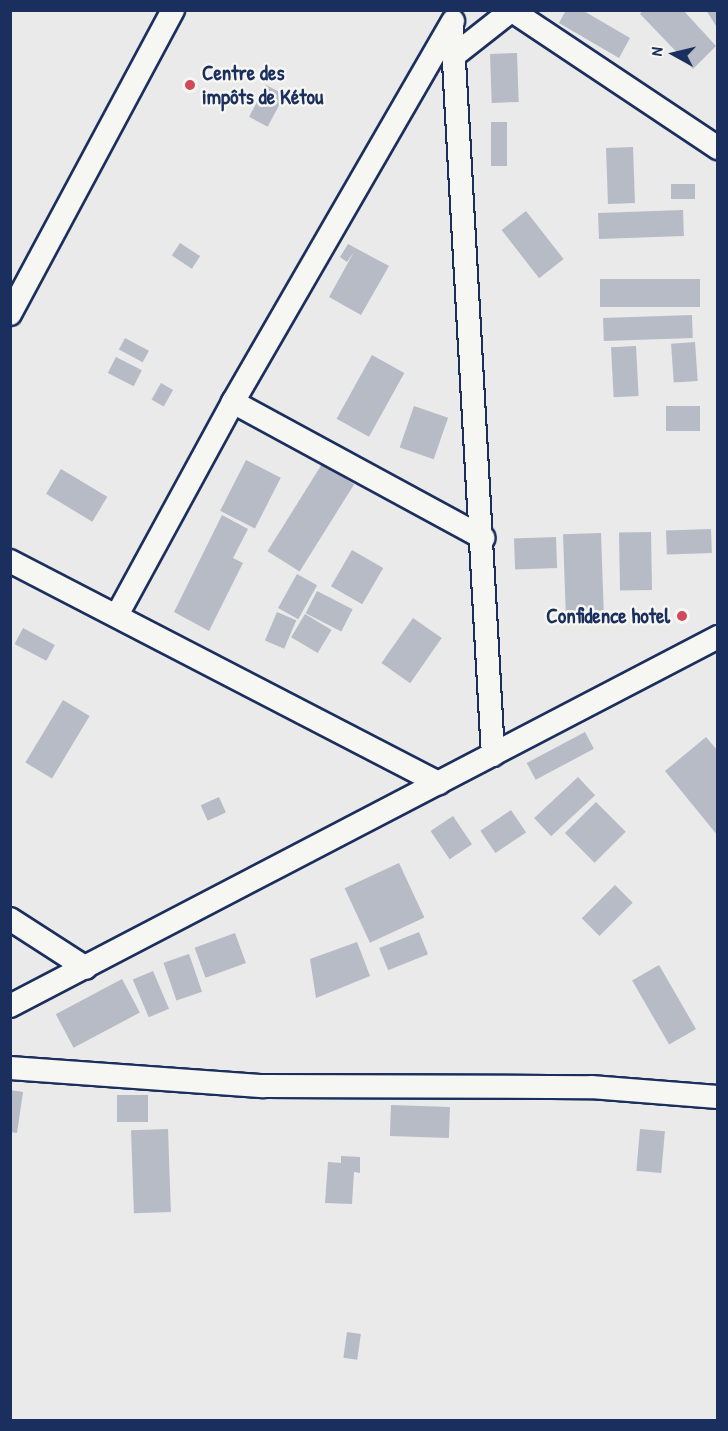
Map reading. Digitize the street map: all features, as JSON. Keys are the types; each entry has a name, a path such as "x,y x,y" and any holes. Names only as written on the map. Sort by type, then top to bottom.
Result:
{"street":[{"path":"10,314 173,10"},
{"path":"456,54 512,11 717,148"},
{"path":"454,18 493,755"},
{"path":"117,615 233,402 454,18"},
{"path":"233,402 483,538"},
{"path":"10,561 439,783"},
{"path":"10,1006 717,637"},
{"path":"10,919 86,968"},
{"path":"10,1068 263,1086 591,1087 717,1097"}],"building":[{"path":"566,10 582,10 630,38 619,58 559,23"},
{"path":"643,10 683,10 716,46 693,69 640,14"},
{"path":"706,10 718,10 718,29"},
{"path":"517,53 519,102 492,103 490,54"},
{"path":"266,85 285,95 268,127 249,117"},
{"path":"491,122 507,122 507,166 491,166"},
{"path":"633,147 635,203 608,204 606,148"},
{"path":"671,184 695,184 695,199 671,199"},
{"path":"683,210 684,236 599,239 598,213"},
{"path":"526,211 564,259 539,278 502,230"},
{"path":"180,243 200,256 192,269 172,256"},
{"path":"348,244 389,266 361,315 329,297 354,252 347,262 340,257"},
{"path":"600,279 700,279 700,307 600,307"},
{"path":"692,315 693,338 604,341 603,318"},
{"path":"125,338 149,351 143,362 119,349"},
{"path":"695,342 698,381 674,383 671,344"},
{"path":"636,346 639,396 614,397 611,347"},
{"path":"372,355 404,373 369,437 337,419"},
{"path":"116,357 142,370 134,386 108,373"},
{"path":"161,383 173,390 164,406 152,399"},
{"path":"414,406 448,418 434,459 400,448"},
{"path":"666,406 700,406 700,431 666,431"},
{"path":"246,460 281,478 255,528 220,511"},
{"path":"322,464 354,484 300,571 267,551"},
{"path":"61,469 107,497 92,522 46,494"},
{"path":"222,515 248,529 233,558 243,563 209,631 174,612"},
{"path":"711,529 712,553 667,555 666,531"},
{"path":"651,532 652,590 620,591 619,533"},
{"path":"601,533 604,624 566,625 563,534"},
{"path":"556,537 557,568 515,569 514,538"},
{"path":"352,550 383,568 362,604 331,586"},
{"path":"297,574 317,585 298,619 278,608"},
{"path":"317,591 353,609 341,631 306,613"},
{"path":"277,612 296,620 284,649 265,641"},
{"path":"305,614 332,630 318,653 291,637"},
{"path":"413,618 442,638 410,683 381,663"},
{"path":"23,628 55,645 46,661 15,644"},
{"path":"63,700 90,716 52,779 25,763"},
{"path":"585,732 594,749 536,780 527,763"},
{"path":"706,737 718,751 718,836 665,771"},
{"path":"578,777 595,795 551,836 534,818"},
{"path":"219,797 226,813 208,821 201,805"},
{"path":"596,802 626,832 595,863 565,833"},
{"path":"511,810 526,832 495,853 480,831"},
{"path":"453,816 472,844 450,859 431,831"},
{"path":"399,863 424,917 370,943 345,888"},
{"path":"615,885 633,903 599,936 582,918"},
{"path":"419,932 428,954 388,970 379,948"},
{"path":"235,933 246,963 206,978 195,948"},
{"path":"357,942 370,976 316,998 310,959"},
{"path":"189,954 202,992 176,1001 163,963"},
{"path":"659,965 696,1029 669,1045 632,981"},
{"path":"153,971 169,1009 149,1017 133,980"},
{"path":"122,979 140,1013 74,1048 56,1014"},
{"path":"10,1090 23,1092 17,1133 10,1132"},
{"path":"117,1095 148,1095 148,1122 117,1122"},
{"path":"391,1105 450,1107 449,1138 390,1136"},
{"path":"168,1129 171,1212 134,1213 131,1130"},
{"path":"640,1129 665,1131 661,1173 636,1171"},
{"path":"341,1156 360,1157 360,1173 354,1172 352,1204 325,1203 328,1162 341,1163"},
{"path":"347,1332 361,1334 357,1360 343,1358"}],"place":[{"name":"Centre des impôts de Kétou","path":"190,85"},
{"name":"Confidence hotel","path":"682,616"}]}
